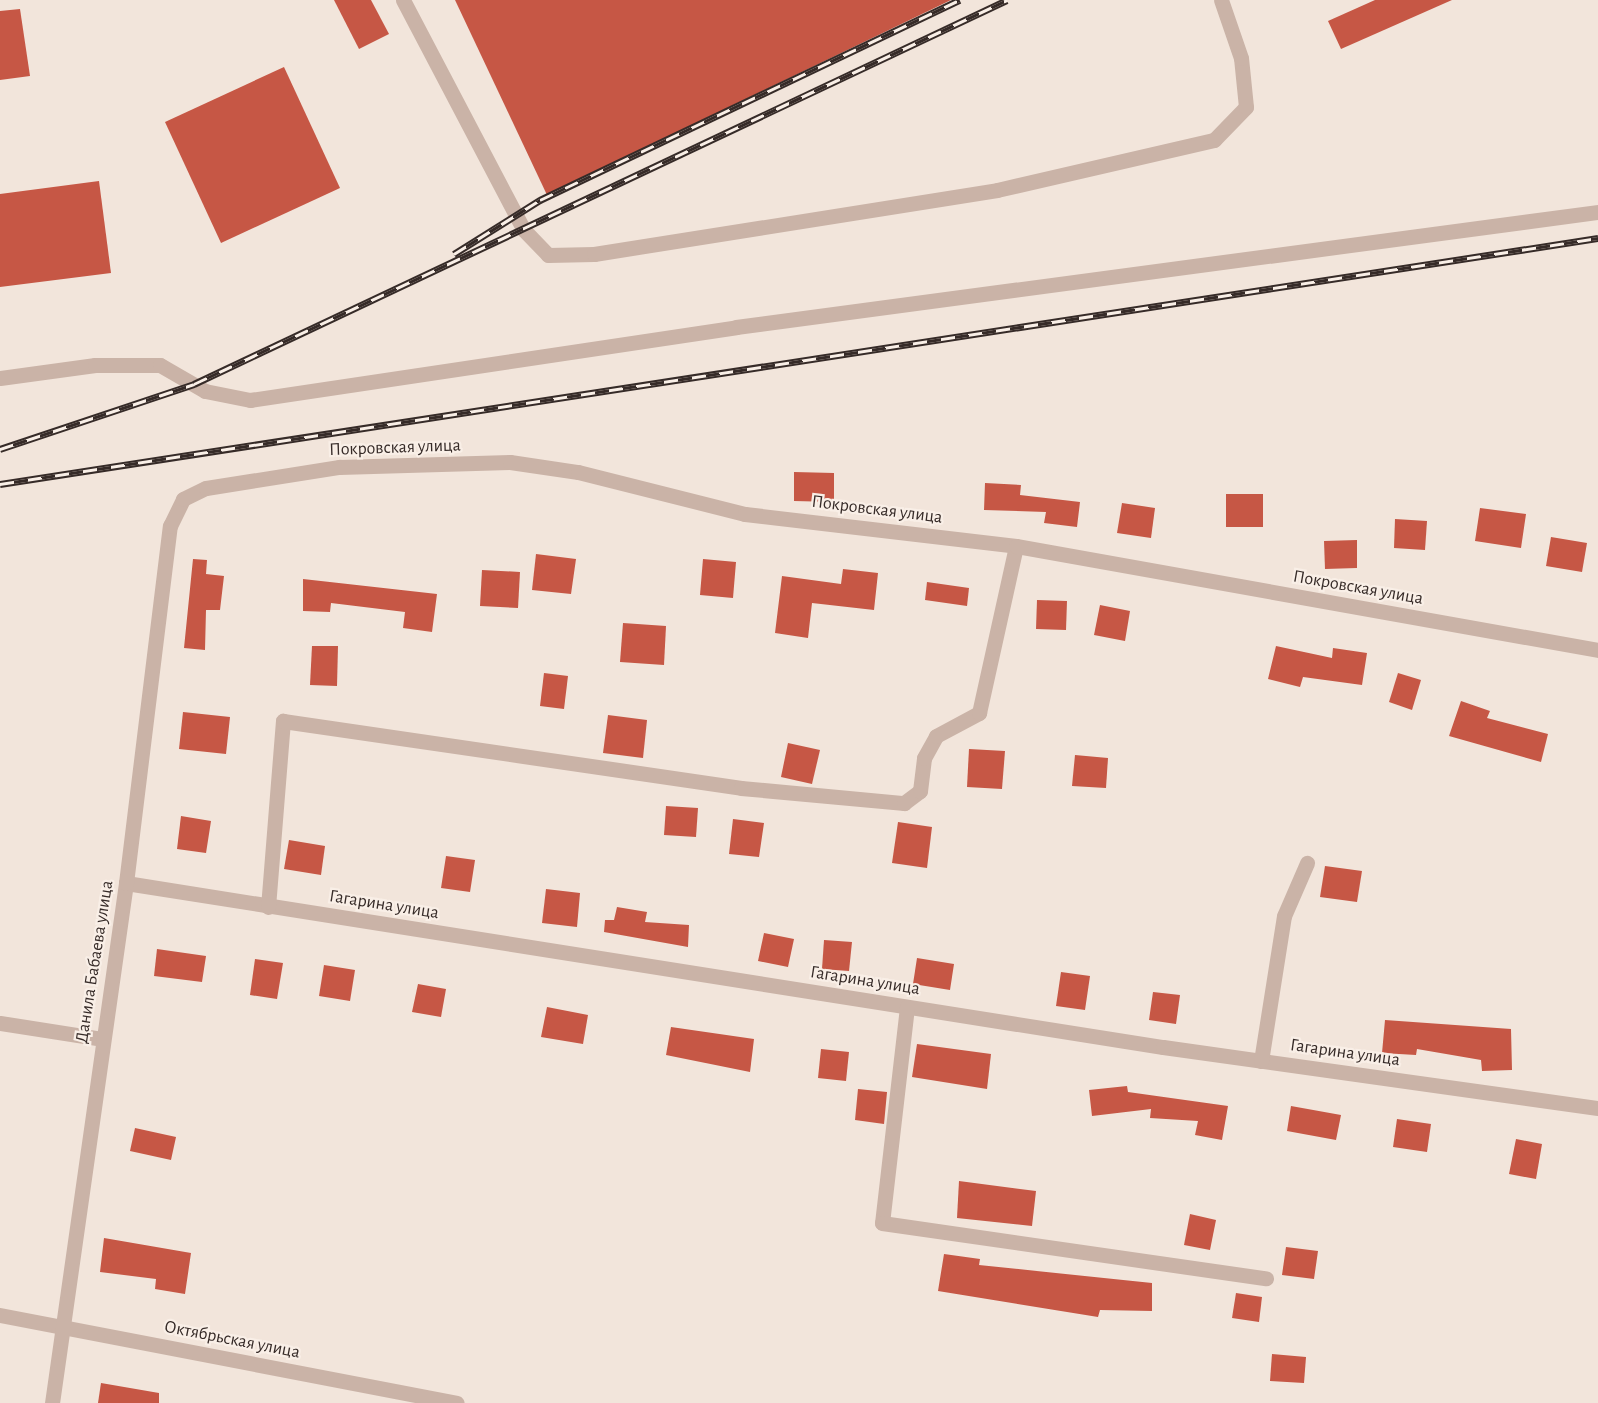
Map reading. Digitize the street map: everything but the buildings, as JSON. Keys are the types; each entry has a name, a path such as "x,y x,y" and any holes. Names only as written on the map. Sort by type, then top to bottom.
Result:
{"street":[{"path":"403,0 523,229 548,255 594,254 997,190 1214,140 1246,107 1241,58 1221,0"},
{"path":"0,378 95,365 160,365 205,391 250,400 736,327 1598,212"},
{"name":"Покровская улица","path":"170,526 183,499 206,488 339,467 510,462 578,472 745,514 1016,546 1598,650"},
{"name":"Данила Бабаева улица","path":"52,1403 126,883 170,526"},
{"path":"268,907 283,721 741,788 904,803 920,791 924,758 936,736 979,713 1016,546"},
{"path":"1261,1061 1284,916 1307,863"},
{"name":"Гагарина улица","path":"126,883 907,1007 1261,1061 1598,1108"},
{"path":"907,1007 882,1223 1266,1278"},
{"path":"0,1023 102,1039"},
{"name":"Октябрьская улица","path":"0,1315 457,1403"}],"railway":[{"path":"454,254 540,200 960,0"},
{"path":"0,449 194,384 1007,0"},
{"path":"0,484 1598,238"}]}
